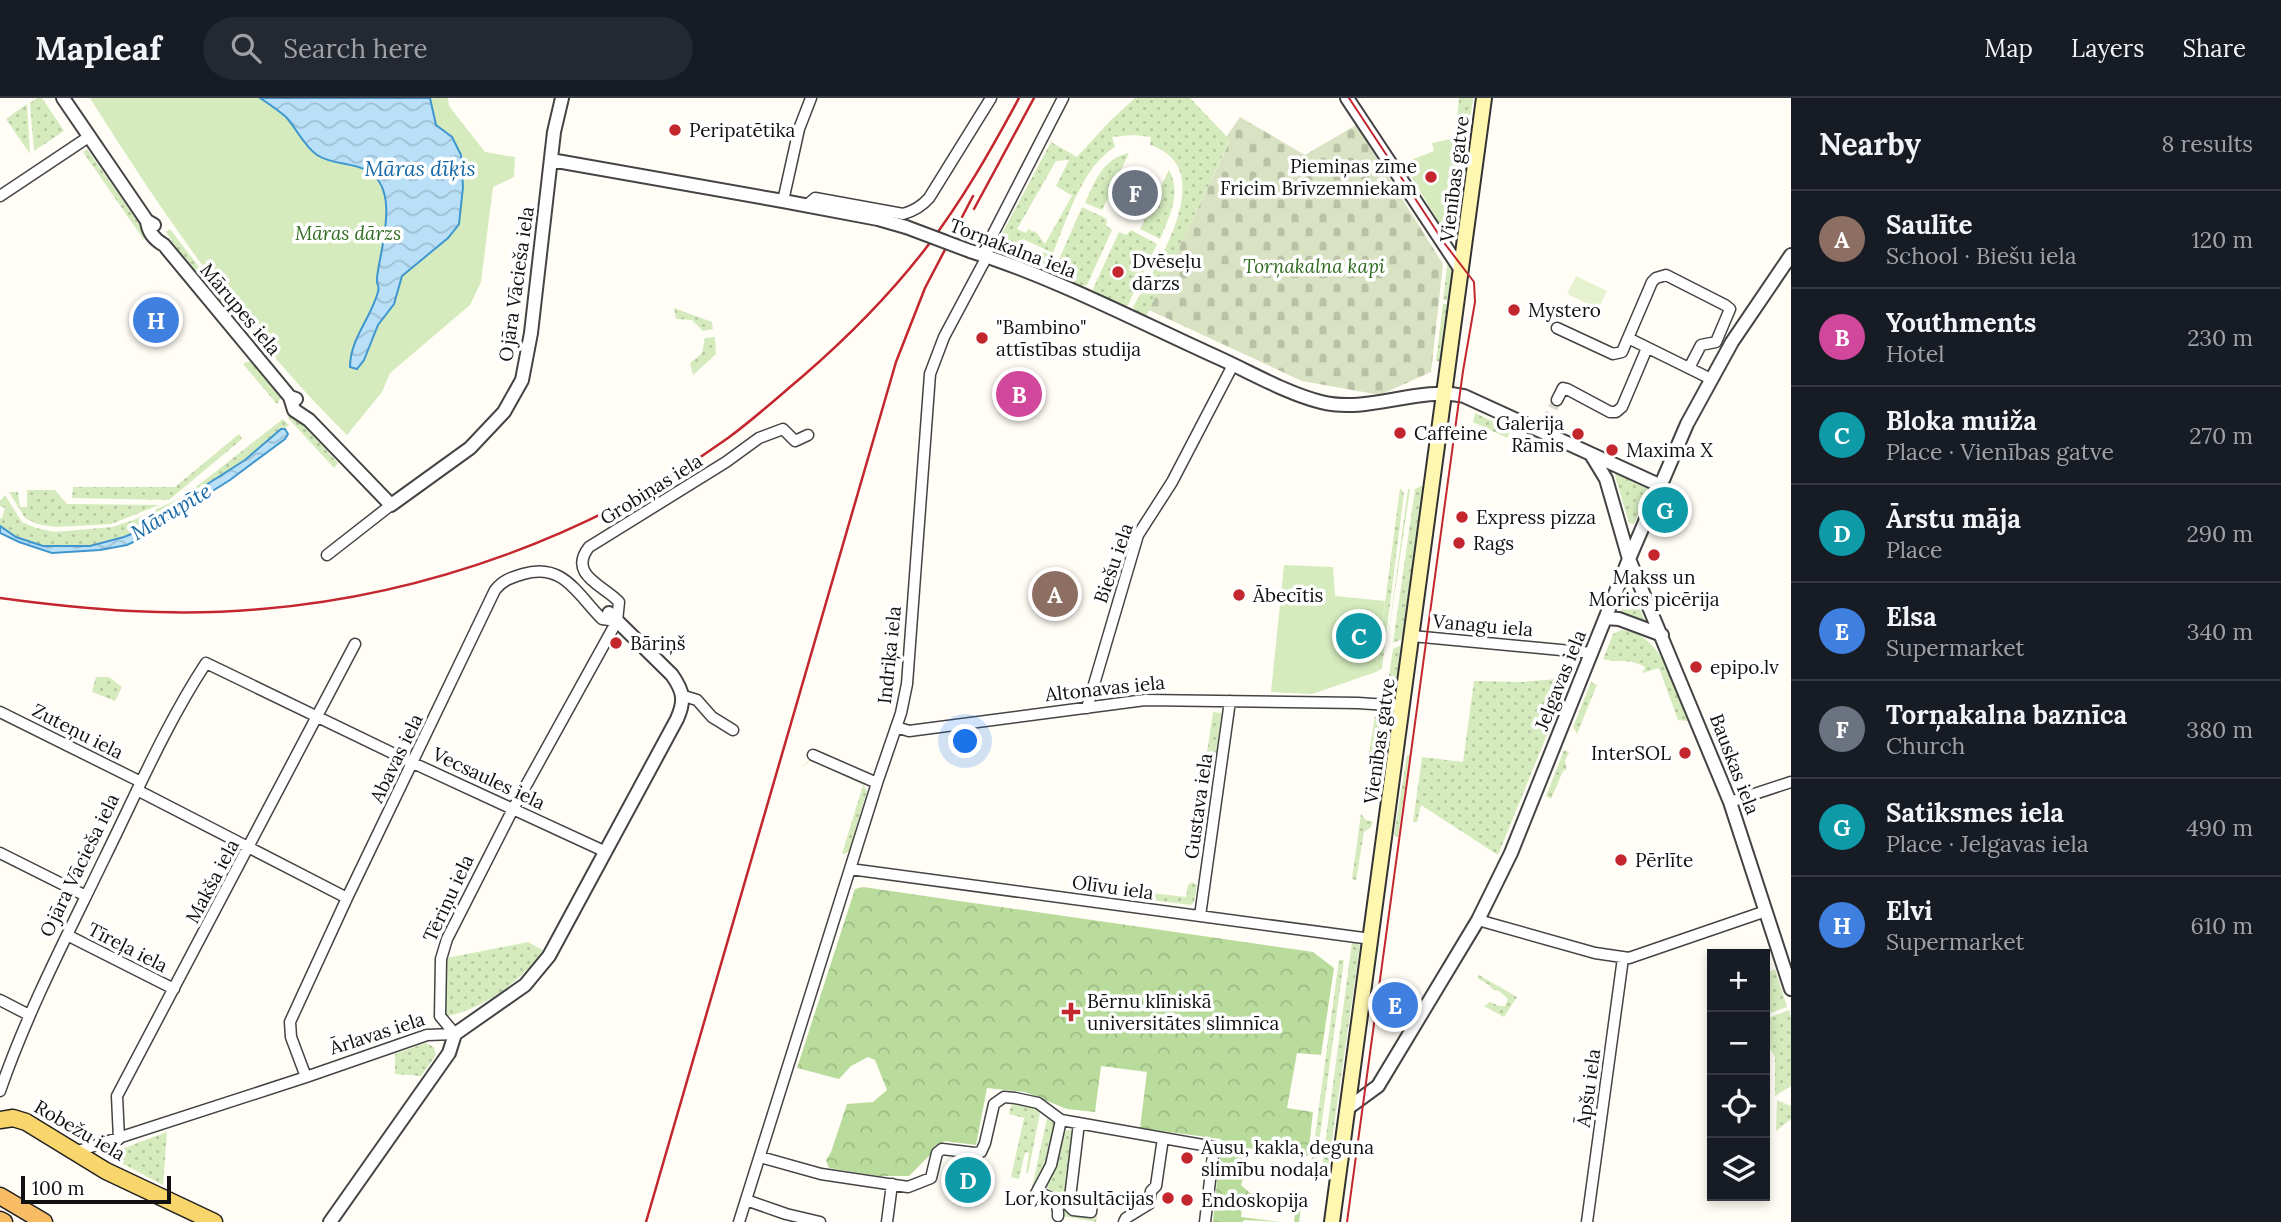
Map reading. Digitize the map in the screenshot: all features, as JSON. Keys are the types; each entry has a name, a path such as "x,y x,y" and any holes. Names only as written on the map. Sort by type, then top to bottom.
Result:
{"highway":[{"path":"0,1196 42,1221"}],"main road":[{"name":"Vienības gatve","path":"1332,1222 1484,98"},
{"name":"Robežu iela","path":"1,1116 26,1122 106,1171 214,1222"},
{"path":"0,1188 42,1221"}],"street":[{"name":"Mārupes iela","path":"63,98 147,221 159,232 164,245 290,397 299,402 309,420 391,505"},
{"name":"Ojāra Vācieša iela","path":"327,555 470,448 504,412 517,390 525,368 531,333 554,132 562,98"},
{"path":"783,201 799,129 811,98"},
{"path":"806,206 815,198 903,214 923,205 991,98"},
{"name":"Indriķa iela","path":"738,1222 901,713 907,684 930,374 939,350 984,262 993,234 1063,98"},
{"path":"1346,98 1461,270"},
{"path":"0,195 90,136"},
{"name":"Torņakalna iela","path":"551,160 783,201 906,227 1045,279 1306,397 1333,405 1379,404 1445,394"},
{"name":"Jelgavas iela","path":"1348,1108 1378,1086 1478,920 1511,853 1659,485 1711,379 1791,255"},
{"path":"1557,328 1613,354 1622,352 1653,282 1656,278 1667,275 1726,304 1730,309 1716,342 1701,345 1689,368"},
{"path":"1628,338 1711,379"},
{"path":"1557,400 1560,391 1567,388 1610,412 1616,412 1622,407 1647,348"},
{"name":"Biešu iela","path":"1087,708 1138,535 1172,482 1233,365"},
{"path":"1445,394 1473,399 1544,427 1592,456 1659,485"},
{"name":"Grobiņas iela","path":"613,617 619,606 618,600 597,586 583,566 582,560 589,547 726,462 758,438 783,429 795,441 808,435"},
{"name":"Bauskas iela","path":"1592,456 1606,479 1629,559 1730,802 1791,989"},
{"name":"Abavas iela","path":"306,1077 291,1037 290,1022 495,590 503,581 543,570 564,578 602,619 613,617"},
{"path":"613,617 673,676 684,696 697,700 712,717 733,730"},
{"name":"Tēriņu iela","path":"455,1034 440,1016 442,953 447,939 613,617"},
{"path":"1606,618 1619,619 1662,635"},
{"name":"Vanagu iela","path":"1412,636 1592,653"},
{"name":"Makša iela","path":"119,1139 117,1096 355,644"},
{"name":"Ojāra Vācieša iela","path":"0,1091 29,1015 67,935 187,691 206,663"},
{"name":"Vecsaules iela","path":"206,663 606,852"},
{"name":"Ārlavas iela","path":"75,1152 427,1035 455,1034 507,999 539,971 559,941 677,719 684,696"},
{"name":"Altonavas iela","path":"896,727 909,731 1145,700 1403,706"},
{"name":"Gustava iela","path":"1200,916 1230,701"},
{"name":"Zuteņu iela","path":"0,712 347,898"},
{"path":"813,755 877,783"},
{"path":"1730,802 1791,782"},
{"path":"0,853 86,896"},
{"name":"Olīvu iela","path":"850,869 1371,939"},
{"path":"1478,920 1539,939 1623,958 1659,949 1766,911"},
{"name":"Tīreļa iela","path":"67,935 174,989"},
{"name":"Āpšu iela","path":"1587,1222 1623,958"},
{"path":"0,1000 29,1015"},
{"path":"330,1222 444,1061 455,1034"},
{"path":"760,1157 821,1174 908,1187 930,1178 937,1153 942,1149 981,1152 994,1104 1004,1097 1038,1103 1061,1120 1214,1147 1205,1222"},
{"path":"1058,1216 1058,1206 1054,1200 1035,1196 1051,1165 1061,1120"},
{"path":"1079,1124 1069,1206 1073,1210 1091,1212 1092,1203"},
{"path":"1124,1222 1149,1204 1151,1191 1156,1186 1163,1138"},
{"path":"887,1222 892,1184"},
{"path":"746,1200 820,1222"}],"green space":[{"path":"42,98 64,131 34,151 30,103"},
{"name":"Māras dārzs","path":"90,98 448,98 449,106 485,152 515,157 514,177 493,187 481,282 470,305 390,373 382,392 347,435 310,397 241,316 178,231"},
{"path":"1135,98 1190,98 1230,140 1146,317 1136,312 1133,307 1167,245 1177,220 1182,196 1181,175 1171,157 1150,145 1151,137 1112,137 1115,147 1093,167 1085,180 1053,253 1023,239 1016,258 999,252 996,245 1051,142 1077,157","holes":["1069,160 1056,186 1073,194 1045,244 1036,232 1029,228 1026,233 1017,229 1056,161"]},
{"path":"1459,98 1473,98 1467,139 1455,138"},
{"path":"27,104 30,154 6,119"},
{"name":"Torņakalna kapi","path":"1240,117 1305,155 1356,125 1443,264 1431,372 1380,395 1302,381 1149,310 1230,141 1226,137"},
{"path":"1455,138 1467,139 1457,219 1451,234 1440,224 1403,163 1434,151 1432,143"},
{"path":"87,149 147,235 144,240 83,152"},
{"path":"1129,153 1102,210 1085,203 1106,165"},
{"path":"1169,170 1173,178 1174,196 1160,239 1140,229"},
{"path":"1082,207 1107,219 1106,225 1112,230 1087,285 1082,286 1053,273"},
{"path":"170,229 231,309 228,312 173,243 166,232"},
{"path":"1131,230 1157,244 1128,305 1125,306 1093,289 1119,232 1126,235"},
{"path":"1026,248 1041,255 1043,252 1051,255 1046,269 1021,260"},
{"path":"1448,259 1452,273 1442,362 1436,361 1443,304 1447,304 1447,300 1443,300"},
{"path":"1576,276 1607,291 1598,309 1567,294"},
{"path":"674,308 712,322 713,329 703,331 692,320 676,319"},
{"path":"715,337 716,354 693,375 690,363 702,353 705,338"},
{"path":"251,362 281,398 277,404 243,364"},
{"path":"291,412 338,463 334,468 288,418"},
{"path":"1475,413 1511,430 1507,438 1473,422"},
{"path":"283,419 289,425 245,460 149,527 124,537 90,546 43,546 15,537 0,526 0,518 5,508 0,506 0,501 5,495 22,522 55,532 112,527 131,521 183,497"},
{"path":"239,434 242,439 169,500 72,498 73,487 175,487"},
{"path":"1616,474 1648,489 1634,524 1629,523"},
{"path":"1424,485 1402,639 1393,643 1415,489"},
{"path":"1400,488 1404,493 1382,668 1376,672"},
{"path":"1408,489 1410,489 1387,645"},
{"path":"27,490 55,490 67,504 159,505 111,524 56,527 37,524 25,518 9,492 18,492 20,507 27,507"},
{"path":"1284,565 1333,567 1335,596 1385,601 1376,672 1312,694 1271,692"},
{"path":"1629,593 1634,594 1645,621 1620,613"},
{"path":"1621,630 1635,633 1657,651 1673,679 1689,721 1678,720 1659,668 1642,673 1645,667 1639,664 1603,659 1613,634"},
{"path":"1401,645 1395,693 1385,702 1393,649"},
{"path":"96,677 109,677 122,687 115,701 92,692"},
{"path":"1570,678 1498,855 1421,805 1417,822 1413,822 1422,757 1463,762 1474,681 1522,682"},
{"path":"1591,682 1597,685 1577,734 1573,727"},
{"path":"1213,712 1221,713 1217,753 1207,752"},
{"path":"1375,716 1380,716 1378,724 1383,740 1378,771 1374,771 1376,754 1369,753"},
{"path":"1564,750 1569,752 1565,761 1567,769 1563,771 1551,799 1546,796"},
{"path":"1407,755 1410,755 1398,837 1394,835"},
{"path":"810,759 862,782 867,791 849,851 845,854 842,854 863,785 811,760 801,768"},
{"path":"1361,814 1366,820 1373,822 1364,832 1356,880 1352,879"},
{"path":"1192,882 1197,885 1191,905 1142,899 1142,892 1186,897 1188,885"},
{"name":"Bērnu klīniskā universitātes slimnīca","path":"863,887 1313,952 1334,968 1321,1055 1297,1053 1287,1108 1313,1112 1308,1156 1247,1148 1241,1185 1250,1193 1302,1200 1299,1222 1294,1222 1296,1202 1243,1196 1241,1217 1281,1222 1213,1222 1221,1139 1140,1128 1147,1072 1101,1066 1095,1112 1067,1109 1025,1092 987,1088 976,1145 944,1141 909,1176 879,1176 829,1168 826,1160 847,1104 873,1102 887,1090 875,1060 868,1057 851,1066 839,1079 797,1068 855,889"},
{"path":"528,942 544,951 524,973 489,1000 447,1016 447,958"},
{"path":"1352,942 1360,945 1328,1168 1322,1167"},
{"path":"1339,960 1344,960 1316,1165 1311,1165"},
{"path":"1775,969 1787,1007 1770,1013 1770,1012 1770,972"},
{"path":"1479,975 1517,997 1504,1017 1484,1006 1490,1002 1505,1006 1508,999 1477,978"},
{"path":"1789,1010 1791,1018 1791,1086 1775,1096 1775,1057 1770,1048 1770,1017"},
{"path":"426,1043 434,1047 436,1055 421,1076 395,1074 395,1054"},
{"path":"1777,1100 1791,1106 1791,1119 1776,1131"},
{"path":"1014,1104 1038,1109 1040,1113 1028,1173 1029,1153 1025,1152 1019,1179 1011,1177 1024,1118 1009,1114"},
{"path":"1047,1118 1057,1124 1051,1154 1030,1197"},
{"path":"1071,1130 1074,1135 1073,1213 1097,1216 1096,1222 1062,1216 1060,1200 1047,1187 1063,1134"},
{"path":"167,1132 163,1185 108,1156 108,1154"}],"water":[{"name":"Māras dīķis","path":"260,98 430,98 436,125 452,137 461,155 463,187 459,224 448,238 402,276 394,304 378,325 364,360 357,369 350,367 353,347 375,302 378,289 377,278 386,221 384,192 378,180 368,171 317,155 286,117"},
{"name":"Mārupīte","path":"281,429 285,429 288,434 285,439 230,480 127,545 100,550 52,553 0,533 0,526 16,537 43,546 90,546 124,537 149,527 245,460"}],"tunnel":[{"path":"1546,422 1557,400"}],"tram line":[{"path":"1347,1222 1463,371 1475,302 1474,282 1445,244 1349,98"}],"railway":[{"path":"0,598 98,609 164,612 262,609 324,602 385,590 506,555 621,504 676,473 738,431 820,361 867,315 898,283 952,212 1019,98"},
{"path":"974,209 1034,98"},
{"path":"646,1222 896,362 925,288 973,196"}],"place":[{"name":"Peripatētika","path":"675,130"},
{"name":"Piemiņas zīme Fricim Brīvzemniekam","path":"1431,177"},
{"name":"Torņakalna baznīca","path":"1135,193"},
{"name":"Dvēseļu dārzs","path":"1118,272"},
{"name":"Mystero","path":"1514,310"},
{"name":"Elvi","path":"156,320"},
{"name":"\"Bambino\" attīstības studija","path":"982,338"},
{"name":"Youthments","path":"1019,394"},
{"name":"Caffeine","path":"1400,433"},
{"name":"Galerija Rāmis","path":"1578,434"},
{"name":"Maxima X","path":"1612,450"},
{"name":"Satiksmes iela","path":"1665,510"},
{"name":"Express pizza","path":"1462,517"},
{"name":"Rags","path":"1459,543"},
{"name":"Makss un Morics picērija","path":"1654,555"},
{"name":"Saulīte","path":"1055,594"},
{"name":"Ābecītis","path":"1239,595"},
{"name":"Bloka muiža","path":"1359,636"},
{"name":"Bāriņš","path":"616,643"},
{"name":"epipo.lv","path":"1696,667"},
{"name":"InterSOL","path":"1685,753"},
{"name":"Pērlīte","path":"1621,860"},
{"name":"Elsa","path":"1395,1005"},
{"name":"Bērnu klīniskā universitātes slimnīca","path":"1071,1012"},
{"name":"Ausu, kakla, deguna slimību nodaļa","path":"1187,1158"},
{"name":"Ārstu māja","path":"968,1180"},
{"name":"Lor konsultācijas","path":"1168,1198"},
{"name":"Endoskopija","path":"1187,1200"}]}
